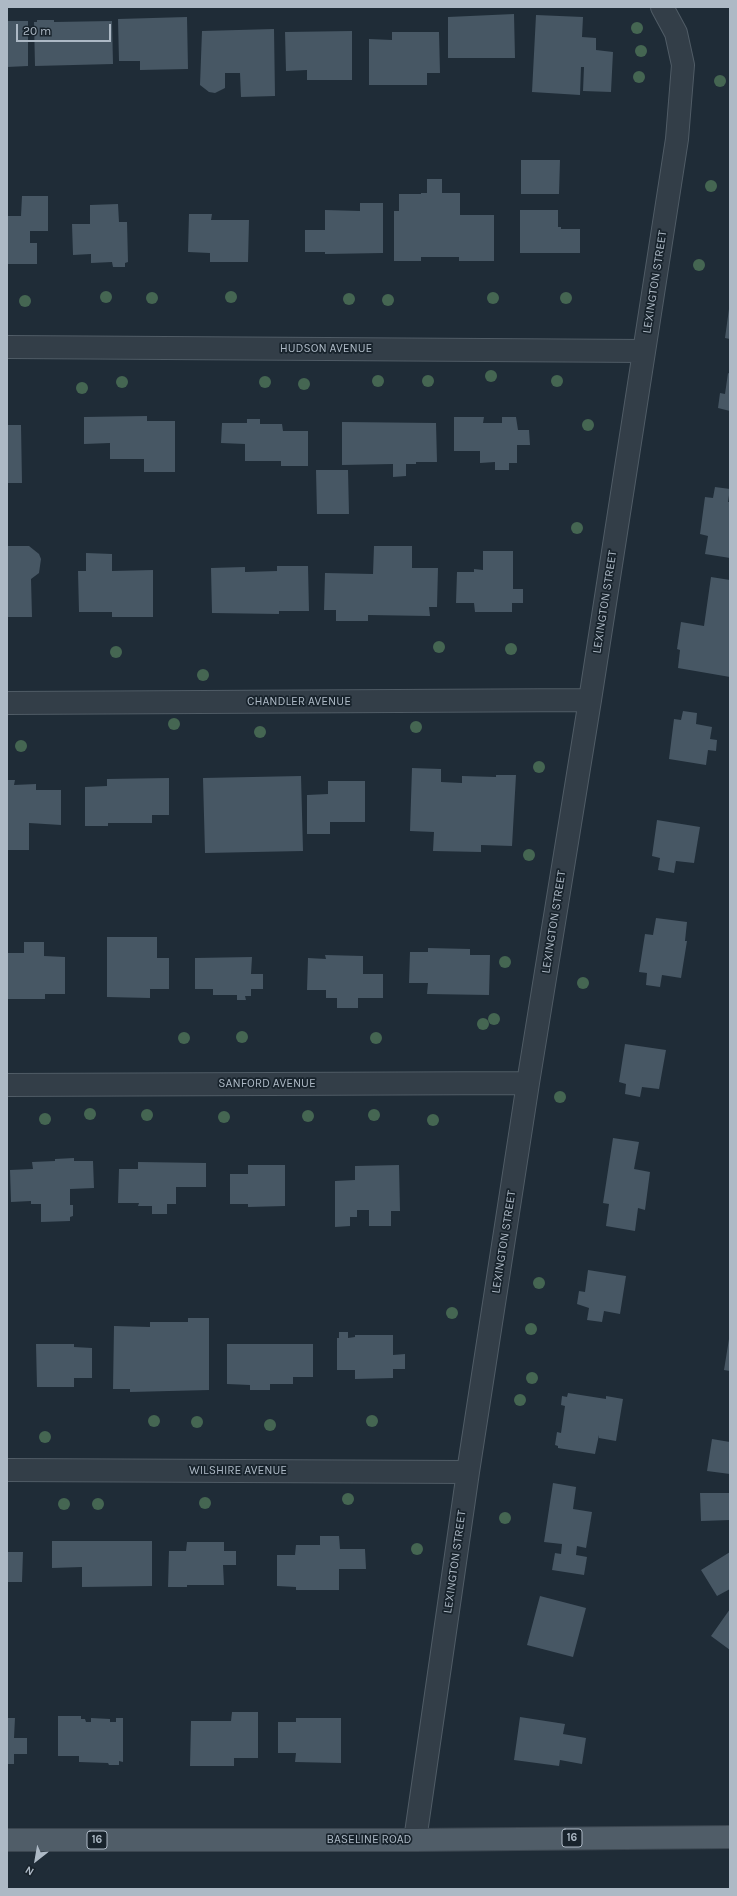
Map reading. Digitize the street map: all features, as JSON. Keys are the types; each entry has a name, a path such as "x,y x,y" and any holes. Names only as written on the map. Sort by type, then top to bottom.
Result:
{"main road":[{"name":"BASELINE ROAD","path":"7,1840 415,1840 730,1837"}],"street":[{"name":"LEXINGTON STREET","path":"415,1840 468,1472 677,139 683,65 676,32 662,7"},
{"name":"HUDSON AVENUE","path":"7,347 644,351"},
{"name":"CHANDLER AVENUE","path":"7,703 590,700"},
{"name":"SANFORD AVENUE","path":"7,1085 528,1083"},
{"name":"WILSHIRE AVENUE","path":"7,1470 468,1472"}],"building":[{"path":"514,14 515,58 448,58 448,17"},
{"path":"536,15 583,17 582,37 596,38 596,50 613,52 611,92 583,91 584,67 581,67 580,95 532,92"},
{"path":"187,17 188,69 140,70 140,61 119,61 118,19"},
{"path":"37,20 54,20 54,22 112,21 113,64 35,66 34,22 37,22"},
{"path":"7,21 28,21 28,66 7,67"},
{"path":"274,29 275,96 241,97 240,73 225,73 225,88 215,93 209,92 200,85 202,31"},
{"path":"352,31 352,80 307,80 307,70 286,71 285,32"},
{"path":"392,32 439,32 440,73 427,73 427,85 369,85 369,39 392,40"},
{"path":"521,160 560,160 559,194 521,194"},
{"path":"427,179 442,179 442,193 460,193 460,215 494,215 494,261 459,261 459,257 421,257 421,261 394,261 394,211 399,211 399,194 427,193"},
{"path":"22,196 48,196 48,231 30,231 30,243 37,243 37,264 8,264 7,216 21,216"},
{"path":"360,203 383,203 383,253 325,254 325,252 305,252 305,230 325,230 325,210 360,211"},
{"path":"118,204 119,222 127,222 128,262 125,263 125,267 113,267 112,262 91,263 91,254 73,255 72,224 90,224 90,205"},
{"path":"520,210 558,210 558,227 561,227 561,229 580,229 580,253 520,253"},
{"path":"189,214 212,214 211,220 249,220 248,262 210,262 210,253 188,252"},
{"path":"730,309 730,339 725,338"},
{"path":"728,373 730,374 730,411 718,408 720,393 725,394"},
{"path":"147,416 147,421 175,421 175,472 144,472 144,459 110,459 110,443 84,444 84,417"},
{"path":"454,417 484,417 483,423 502,423 502,417 516,417 518,430 529,430 530,445 517,445 517,463 509,463 509,470 495,470 495,462 480,463 480,451 454,451"},
{"path":"247,419 260,419 260,424 282,424 283,431 308,431 308,466 281,466 281,461 245,461 245,444 221,443 222,423 247,423"},
{"path":"342,422 436,423 437,462 416,462 416,464 406,464 406,476 393,477 393,464 342,465"},
{"path":"7,425 21,425 22,483 7,483"},
{"path":"316,470 348,470 349,514 317,514"},
{"path":"715,487 730,489 728,502 730,502 730,558 705,554 708,536 700,534 705,497 713,498"},
{"path":"7,546 29,546 39,554 41,559 39,573 31,579 32,617 7,617"},
{"path":"374,546 412,546 412,568 438,568 437,607 429,607 430,616 368,615 368,621 336,621 336,610 324,610 325,573 373,574"},
{"path":"483,551 513,551 513,589 523,589 523,603 512,603 512,612 475,612 474,603 456,603 457,572 474,572 474,569 483,570"},
{"path":"86,553 112,554 112,571 153,570 153,617 112,617 112,612 79,612 78,571 86,571"},
{"path":"277,566 308,566 309,611 279,611 279,614 212,613 211,568 245,567 245,572 277,571"},
{"path":"711,577 730,580 730,677 678,668 680,650 677,649 681,622 704,626"},
{"path":"683,711 697,713 696,724 712,727 710,739 717,740 716,751 708,750 706,765 669,759 674,719 681,720"},
{"path":"412,768 441,769 441,782 462,783 462,776 496,777 496,775 516,775 512,846 481,845 481,852 433,851 434,832 410,831"},
{"path":"301,776 303,851 205,853 203,778"},
{"path":"169,778 169,815 152,815 152,823 108,823 108,826 85,826 85,787 107,786 107,779"},
{"path":"7,780 15,780 14,785 36,784 36,790 61,790 61,825 29,823 29,850 7,850"},
{"path":"328,781 365,781 365,822 330,822 330,834 307,834 307,795 328,794"},
{"path":"657,820 700,827 694,863 676,861 674,873 658,870 660,858 652,856"},
{"path":"656,918 687,922 685,941 687,941 681,978 662,975 660,987 646,985 647,973 639,972 645,934 653,935"},
{"path":"107,937 157,937 157,958 169,958 169,989 150,989 150,998 107,997"},
{"path":"24,942 44,942 44,956 65,957 65,994 45,994 45,999 7,999 7,953 24,953"},
{"path":"428,948 470,949 470,955 490,955 489,995 427,994 428,983 409,983 410,952 428,952"},
{"path":"325,955 363,956 363,974 383,974 383,998 358,998 358,1008 337,1008 337,998 326,998 326,990 307,990 308,958 326,959"},
{"path":"252,957 251,974 263,974 263,989 251,989 251,996 245,996 246,1000 237,1000 237,995 213,995 213,989 195,989 195,958"},
{"path":"625,1044 666,1050 659,1089 642,1087 640,1097 625,1094 626,1084 619,1082"},
{"path":"613,1138 639,1142 634,1169 650,1172 645,1210 638,1208 635,1231 606,1226 609,1204 603,1203"},
{"path":"74,1158 74,1161 93,1161 94,1188 70,1189 70,1205 73,1205 73,1216 70,1217 70,1221 41,1222 41,1204 31,1204 31,1201 11,1202 10,1170 33,1169 32,1162"},
{"path":"138,1162 206,1163 206,1187 176,1187 176,1204 167,1204 167,1214 152,1214 152,1206 138,1206 139,1203 118,1203 119,1169 138,1169"},
{"path":"248,1165 285,1165 285,1206 248,1207 248,1204 230,1204 230,1174 248,1174"},
{"path":"399,1165 400,1211 391,1211 391,1226 369,1226 369,1210 357,1210 357,1217 350,1217 350,1226 335,1227 335,1181 355,1180 355,1166"},
{"path":"588,1270 626,1276 620,1314 604,1311 602,1322 587,1320 589,1308 577,1304 579,1291 585,1292"},
{"path":"188,1318 209,1318 209,1390 130,1392 130,1389 113,1389 114,1326 150,1327 150,1322 188,1322"},
{"path":"339,1332 348,1332 348,1338 355,1337 355,1335 393,1335 393,1355 405,1354 405,1369 393,1369 393,1378 355,1379 355,1370 337,1370 337,1338 339,1338"},
{"path":"730,1339 730,1371 724,1370"},
{"path":"36,1344 74,1344 74,1347 92,1348 92,1378 74,1378 74,1387 37,1387"},
{"path":"227,1344 313,1344 313,1377 293,1377 293,1384 270,1384 270,1390 250,1390 250,1385 227,1384"},
{"path":"568,1393 606,1399 606,1396 623,1399 616,1441 599,1438 599,1435 595,1454 558,1448 558,1446 555,1445 557,1432 561,1433 565,1406 561,1405 562,1396 567,1397"},
{"path":"712,1439 730,1442 730,1474 707,1471"},
{"path":"553,1483 576,1487 573,1509 592,1512 586,1548 577,1546 576,1555 587,1557 584,1575 552,1570 555,1553 561,1554 562,1544 544,1542"},
{"path":"700,1493 730,1493 730,1520 701,1521"},
{"path":"320,1536 339,1536 340,1549 365,1549 366,1569 339,1569 339,1590 296,1590 296,1587 277,1586 277,1555 295,1555 296,1545 320,1545"},
{"path":"52,1541 152,1541 152,1586 82,1587 82,1567 52,1568"},
{"path":"187,1542 224,1542 224,1551 236,1551 236,1565 223,1565 224,1585 187,1585 187,1587 168,1587 169,1551 186,1551"},
{"path":"7,1552 23,1552 22,1582 7,1582"},
{"path":"730,1552 730,1589 717,1596 701,1570"},
{"path":"540,1596 586,1608 573,1657 527,1645"},
{"path":"730,1609 730,1650 711,1636"},
{"path":"232,1712 258,1712 258,1758 234,1758 234,1766 190,1766 191,1721 231,1721"},
{"path":"58,1716 81,1716 81,1719 85,1719 86,1722 91,1722 91,1718 110,1719 110,1722 116,1722 116,1718 123,1718 123,1762 119,1761 119,1765 109,1765 108,1763 79,1762 79,1756 58,1756"},
{"path":"520,1717 565,1724 563,1734 586,1738 582,1764 560,1760 559,1766 514,1760"},
{"path":"7,1718 15,1718 14,1738 27,1738 27,1754 14,1754 14,1764 7,1764"},
{"path":"296,1718 341,1718 341,1763 295,1762 296,1753 278,1753 278,1722 296,1722"}]}
